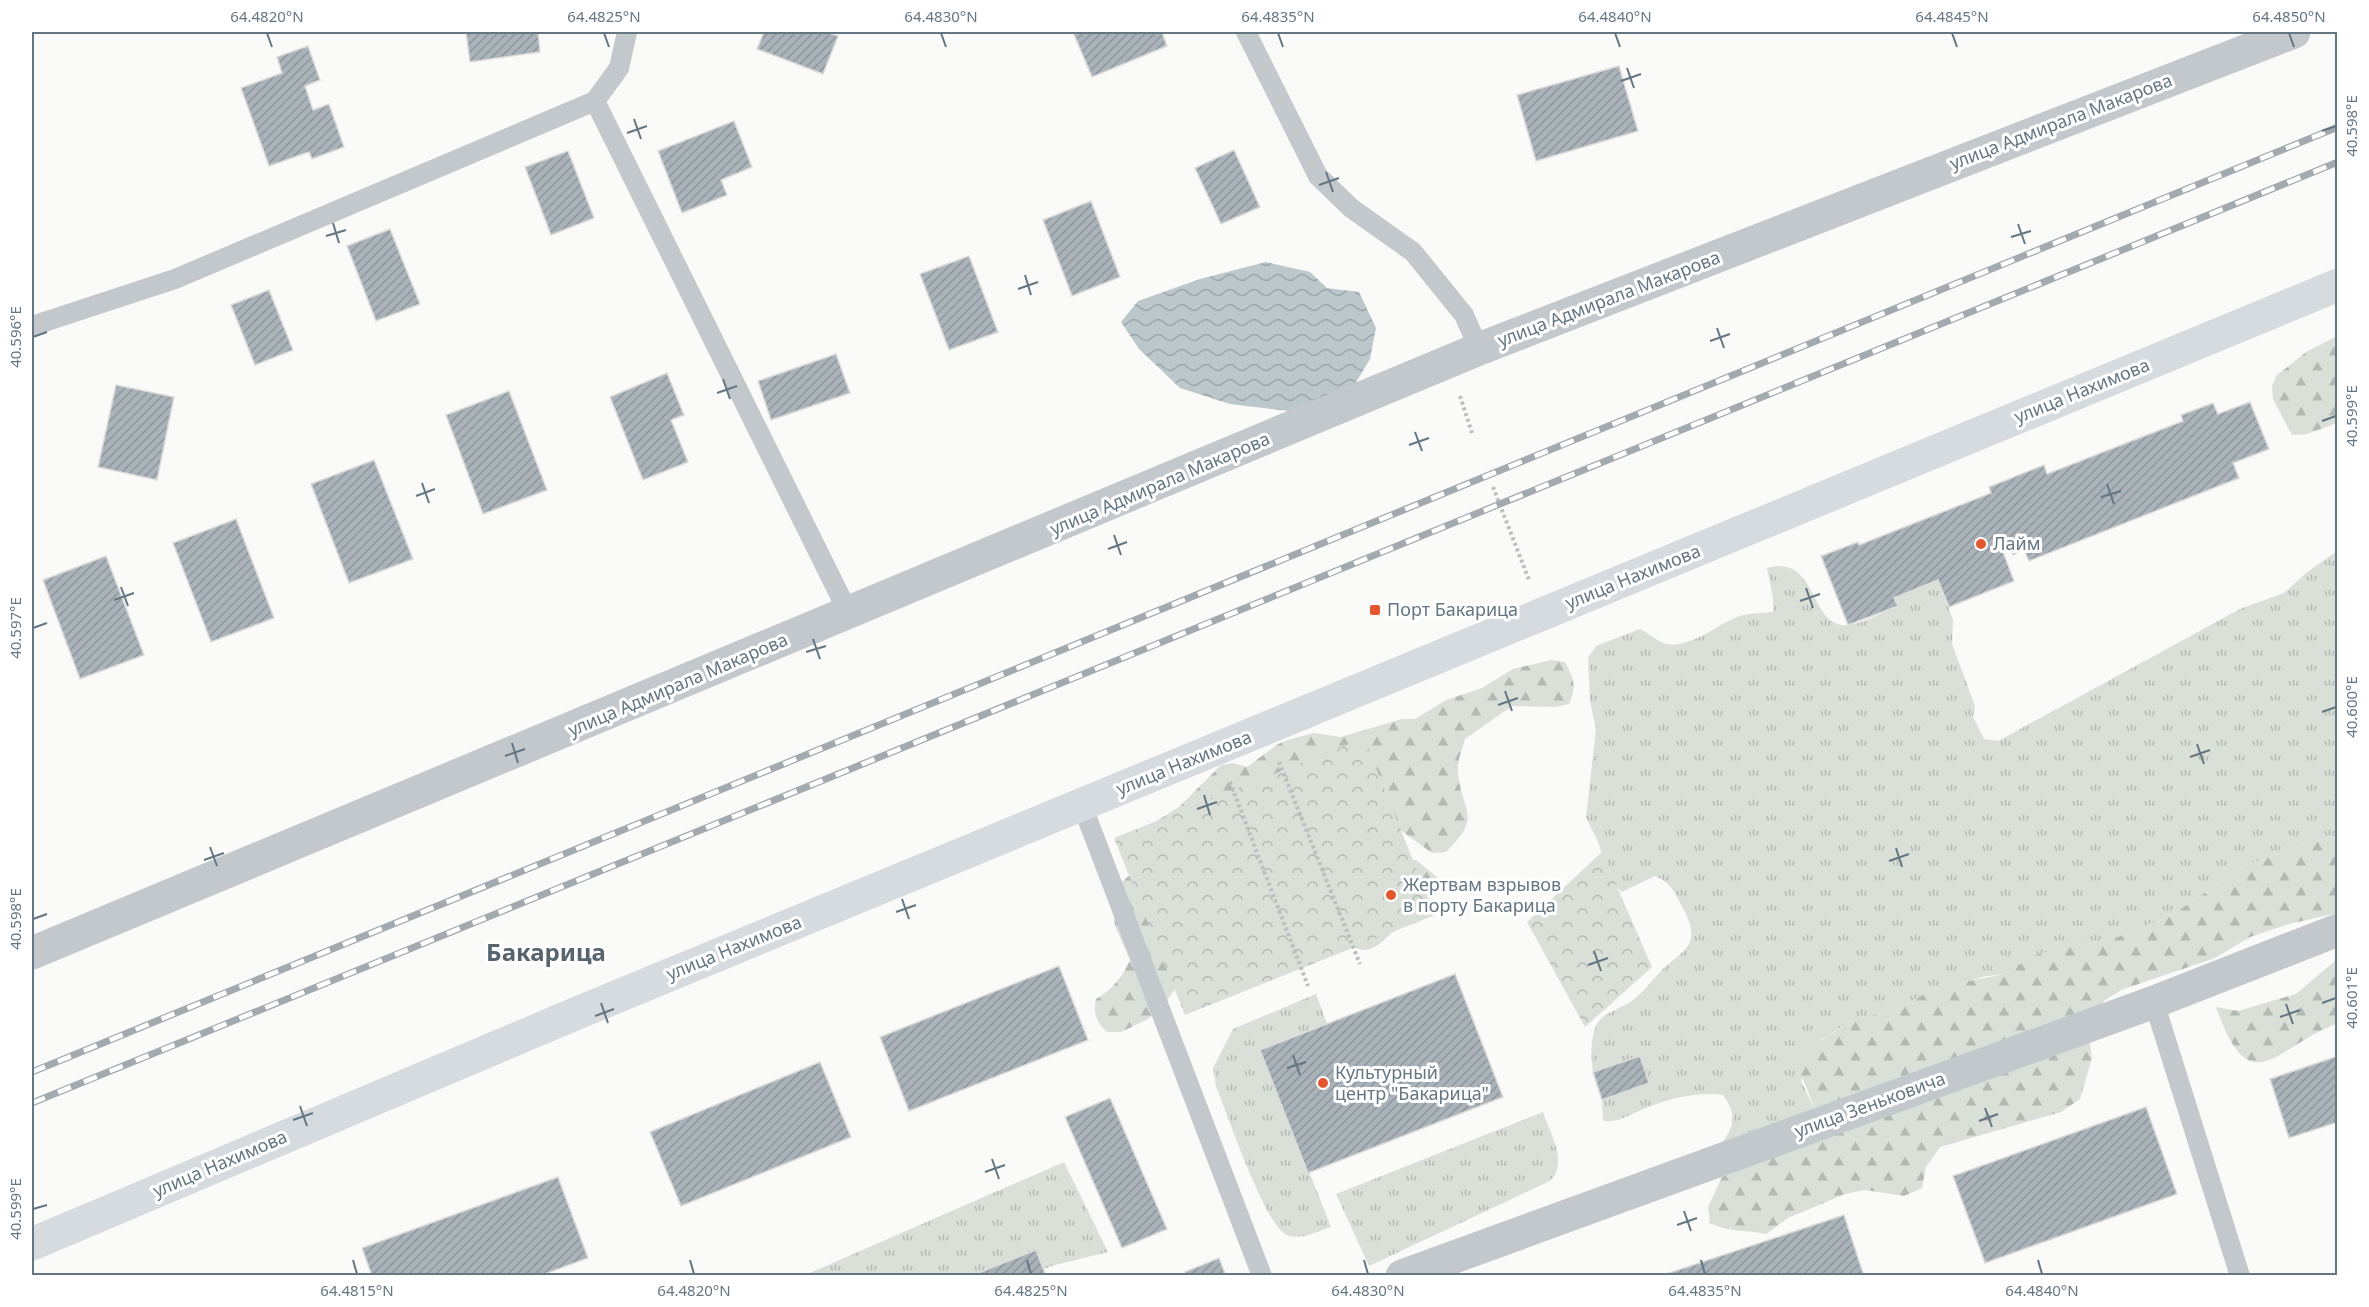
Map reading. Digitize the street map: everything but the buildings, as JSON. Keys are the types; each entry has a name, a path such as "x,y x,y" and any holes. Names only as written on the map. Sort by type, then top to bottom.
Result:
{"main road":[{"name":"улица Нахимова","path":"32,1244 586,1009 2337,285"}],"street":[{"name":"улица Адмирала Макарова","path":"32,953 849,614 1479,349 2294,32"},
{"name":"улица Зеньковича","path":"1402,1275 2154,1002 2337,930"}],"lane":[{"path":"32,326 175,279 595,102 620,68 627,32"},
{"path":"1246,32 1318,176 1351,208 1413,252 1464,315 1479,349"},
{"path":"595,102 849,614"},
{"path":"1082,805 1262,1275"},
{"path":"2154,1002 2240,1275"}],"path":[{"path":"1461,398 1472,433"},
{"path":"1493,487 1511,540 1544,614"},
{"path":"1278,758 1360,964"},
{"path":"1229,778 1308,986"}],"green space":[{"path":"2337,336 2337,423 2307,434 2292,435 2273,399 2272,387 2276,376 2306,352"},
{"path":"2337,551 2337,834 2247,865 2170,916 2118,937 2034,955 2005,974 1987,976 1931,990 1901,1008 1851,1021 1819,1041 1801,1081 1816,1112 1719,1146 1728,1133 1732,1121 1731,1108 1723,1095 1702,1094 1680,1097 1618,1120 1603,1121 1602,1100 1649,1083 1639,1056 1593,1072 1591,1055 1596,1026 1603,1017 1637,997 1688,946 1691,932 1689,922 1676,894 1661,879 1655,876 1622,892 1612,882 1598,842 1586,817 1596,729 1590,701 1588,658 1596,646 1640,629 1663,643 1682,644 1740,616 1773,612 1773,598 1767,568 1784,566 1796,571 1805,581 1827,617 1836,624 1849,625 1897,607 1894,598 1938,580 1953,620 1952,644 1975,706 1973,717 1984,739 1998,741 2240,609 2284,593 2306,573"},
{"path":"1551,660 1565,662 1571,673 1574,687 1569,704 1555,707 1512,706 1465,739 1458,772 1467,821 1458,840 1446,852 1432,853 1396,827 1403,861 1416,860 1437,877 1436,892 1378,945 1366,950 1359,949 1342,939 1176,988 1159,1011 1121,1032 1107,1032 1100,1025 1095,1013 1096,999 1116,982 1130,960 1115,926 1112,890 1130,875 1157,821 1179,807 1221,765 1233,763 1247,767 1278,744 1314,733 1341,737 1402,719 1415,719 1446,700 1482,688 1513,669"},
{"path":"1364,738 1435,915 1185,1015 1114,838"},
{"path":"2337,834 2337,913 2289,924 2250,937 2215,958 2121,990 2104,1001 2093,1018 2089,1038 2092,1058 2080,1099 2061,1112 1940,1147 1926,1167 1922,1188 1904,1196 1865,1190 1845,1194 1788,1218 1766,1234 1731,1230 1710,1223 1708,1207 1722,1177 1788,1152 1816,1112 1797,1064 1806,1050 1851,1021 1901,1008 1931,990 2005,974 2034,955 2118,937 2170,916 2247,865"},
{"path":"1602,852 1652,967 1585,1027 1527,922"},
{"path":"2337,959 2337,1024 2316,1033 2267,1061 2254,1062 2241,1055 2229,1037 2216,1007 2238,1011 2296,994"},
{"path":"1316,994 1327,1024 1261,1050 1331,1227 1309,1235 1292,1237 1278,1227 1258,1191 1216,1086 1213,1068 1233,1029"},
{"path":"1543,1112 1558,1157 1558,1166 1550,1181 1369,1266 1336,1194"},
{"path":"1064,1162 1108,1252 1055,1265 1028,1275 803,1276"}],"water":[{"path":"1266,262 1310,272 1327,288 1359,292 1376,328 1370,359 1352,389 1305,413 1230,404 1180,388 1139,349 1121,322 1138,301 1200,279"}],"railway":[{"path":"32,1072 2338,127"},
{"path":"32,1103 2338,162"}],"place":[{"name":"Лайм","path":"1981,544"},
{"name":"Порт Бакарица","path":"1375,610"},
{"name":"Жертвам взрывов в порту Бакарица","path":"1391,895"},
{"name":"Культурный центр \"Бакарица\"","path":"1323,1083"}],"district":[{"name":"Бакарица","path":"546,953"}]}
